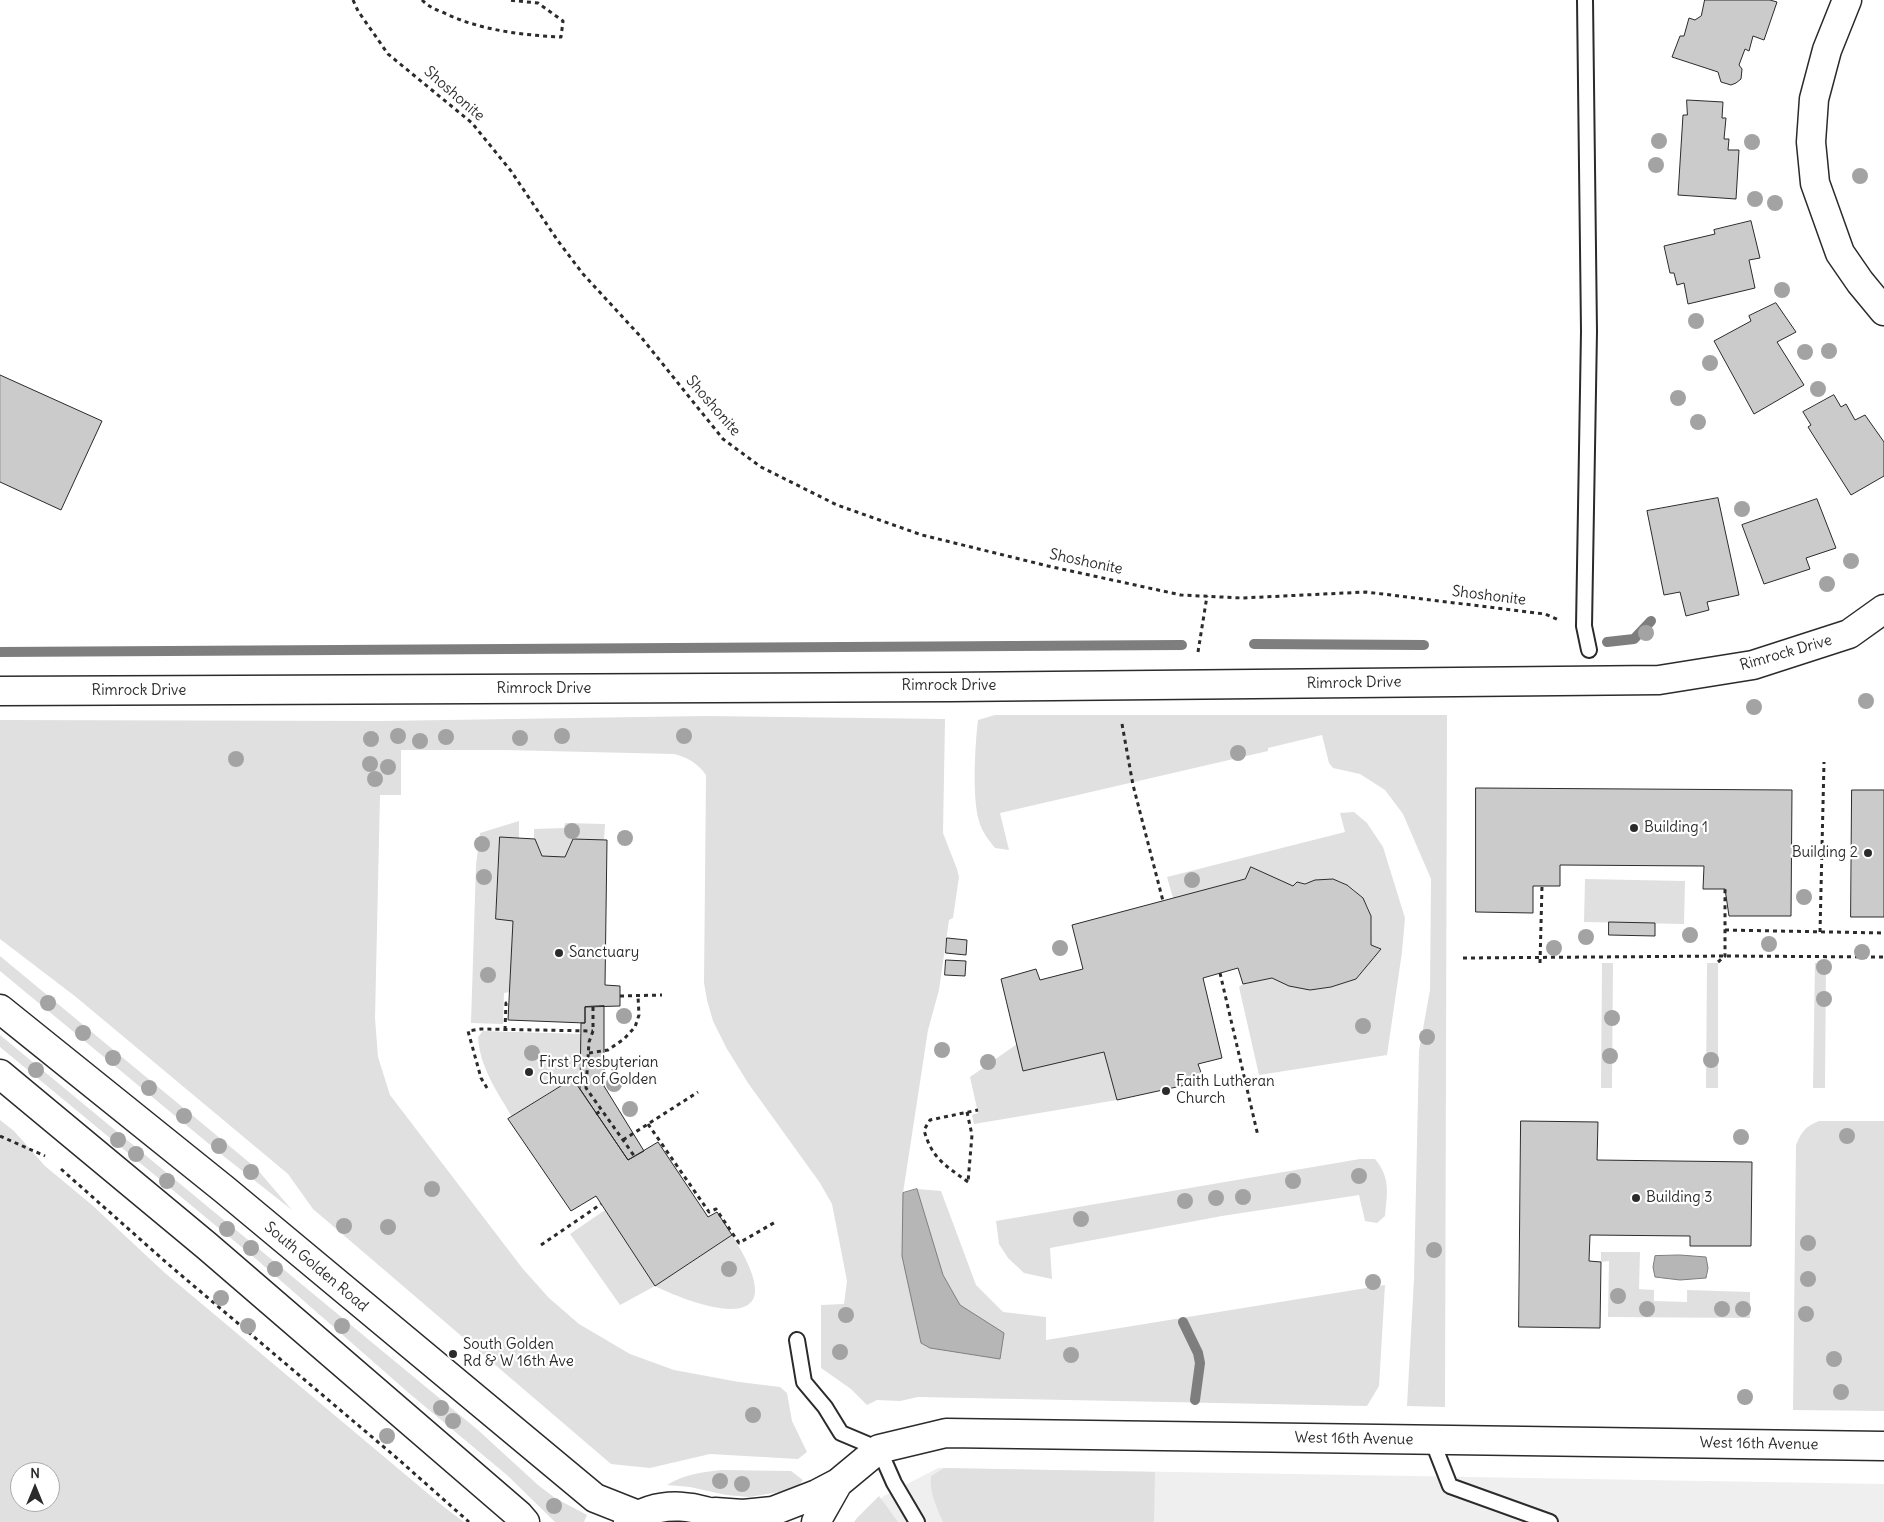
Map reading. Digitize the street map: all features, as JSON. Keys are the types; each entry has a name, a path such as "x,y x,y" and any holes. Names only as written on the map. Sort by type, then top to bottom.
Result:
{"street":[{"path":"1847,0 1827,50 1814,99 1811,142 1814,183 1840,253 1884,311"},
{"name":"Rimrock Drive","path":"0,690 169,691 1192,685 1659,680 1753,665 1849,634 1884,609"},
{"name":"South Golden Road","path":"0,1008 232,1197 595,1498 633,1518"},
{"path":"0,1074 207,1246 525,1522"},
{"name":"West 16th Avenue","path":"633,1518 672,1506 688,1506 724,1517 773,1511 817,1494 838,1483 879,1449 946,1433 1884,1446"},
{"name":"West 16th Avenue","path":"816,1522 838,1483"}],"lane":[{"path":"1586,0 1590,331 1584,626 1589,650"},
{"path":"797,1340 804,1382 825,1407 841,1433 879,1449 894,1483 916,1522"},
{"path":"1432,1440 1450,1486 1550,1522"}],"path":[{"name":"Shoshonite","path":"353,0 358,11 388,54 472,123 511,170 558,241 583,274 641,337 723,438 761,467 837,505 922,535 1048,566 1181,595 1242,598 1366,592 1545,614 1586,630"},
{"path":"422,0 426,5 457,20 493,30 561,37 563,21 538,4 508,0"},
{"path":"1192,685 1207,596"},
{"path":"1122,724 1133,785 1163,901"},
{"path":"1820,932 1824,762"},
{"path":"1540,963 1542,886"},
{"path":"1718,962 1725,956 1726,889"},
{"path":"1726,930 1884,932"},
{"path":"1463,958 1884,957"},
{"path":"1220,973 1258,1136"},
{"path":"620,996 662,995"},
{"path":"588,1053 608,1050 624,1040 635,1028 639,1015 638,996"},
{"path":"505,1030 506,1003 509,1002"},
{"path":"593,1007 586,1088 635,1157"},
{"path":"487,1088 481,1078 468,1031 481,1029 592,1031"},
{"path":"623,1140 698,1092"},
{"path":"596,1114 602,1110"},
{"path":"967,1112 972,1135 968,1182 936,1158 924,1130 930,1120 967,1112 978,1110"},
{"path":"648,1124 710,1212 716,1209 739,1243 777,1221"},
{"path":"0,1136 46,1156"},
{"path":"60,1169 469,1522"},
{"path":"541,1245 601,1204"}],"shaded area":[{"path":"995,715 1447,715 1445,1407 1407,1406 1414,1279 1419,1051 1430,990 1431,879 1403,814 1385,790 1360,774 1333,768 1329,763 1322,735 1268,748 1268,751 1000,813 1009,850 995,848 979,821 975,799 975,771 978,720"},
{"path":"705,716 945,719 943,833 959,877 953,918 949,920 939,990 928,1030 903,1193 921,1343 930,1348 1000,1359 1004,1334 960,1305 943,1275 917,1189 941,1191 976,1285 1003,1312 1046,1317 1046,1340 1385,1285 1379,1386 1367,1406 918,1397 900,1401 877,1400 867,1405 851,1389 821,1368 821,1305 844,1304 847,1281 832,1204 820,1183 748,1083 727,1049 713,1021 704,983 706,775 696,764 674,754 504,750 401,750 401,795 380,795 375,1018 378,1057 390,1095 523,1269 549,1298 579,1324 630,1354 674,1370 739,1382 780,1387 787,1393 792,1421 807,1452 798,1459 710,1454 650,1468 611,1464 313,1209 288,1174 76,997 0,939 0,720 382,721"},
{"path":"1354,812 1367,823 1383,847 1405,918 1387,1055 1259,1075 1239,987 1243,984 1272,978 1310,990 1331,987 1356,979 1381,949 1371,945 1371,920 1366,904 1351,887 1331,879 1306,883 1297,882 1293,886 1245,879 1173,898 1167,877 1345,832 1340,813"},
{"path":"519,821 519,838 501,837 513,921 510,992 504,993 503,1024 471,1023 476,865 480,833"},
{"path":"565,823 605,824 604,840 574,839 565,857 542,856 534,839 534,829 564,828"},
{"path":"1585,879 1685,881 1684,924 1584,922"},
{"path":"0,956 256,1168 292,1210 226,1158 0,971"},
{"path":"1602,963 1613,963 1612,1088 1601,1088"},
{"path":"1707,963 1718,963 1718,1088 1706,1088"},
{"path":"1815,963 1826,963 1825,1088 1813,1088"},
{"path":"483,1031 581,1034 580,1089 572,1079 512,1117 490,1079 482,1059 478,1037"},
{"path":"0,1035 478,1430 538,1485 555,1498 587,1515 584,1522 555,1522 508,1476 410,1394 256,1259 0,1047"},
{"path":"1017,1044 1023,1071 1104,1052 1117,1100 974,1124 972,1115 978,1113 970,1077"},
{"path":"0,1120 14,1131 45,1166 92,1205 165,1273 464,1522 0,1522"},
{"path":"1819,1121 1884,1121 1884,1411 1793,1410 1796,1145 1804,1130"},
{"path":"1360,1159 1375,1159 1386,1180 1385,1216 1377,1223 1365,1221 1359,1195 1222,1216 1050,1248 1052,1279 1024,1273 1008,1258 999,1244 996,1221"},
{"path":"917,1189 943,1275 960,1305 1004,1333 1000,1359 930,1348 921,1343 902,1256 903,1193"},
{"path":"605,1210 655,1286 620,1305 570,1234"},
{"path":"732,1235 751,1270 755,1292 751,1303 740,1308 727,1309 693,1302 655,1286"},
{"path":"1601,1252 1640,1252 1639,1289 1654,1290 1654,1301 1687,1302 1687,1290 1750,1292 1750,1318 1608,1317 1609,1261 1601,1262"},
{"path":"1655,1256 1706,1257 1708,1268 1706,1278 1680,1280 1655,1277 1653,1267"},
{"path":"938,1468 1884,1484 1884,1522 856,1522 884,1496"},
{"path":"944,1468 1155,1472 1154,1522 943,1522 934,1500 931,1476"},
{"path":"722,1470 791,1471 803,1480 799,1485 786,1491 749,1497 667,1485 687,1476"},
{"path":"879,1496 898,1522 854,1522 857,1518"}],"building":[{"path":"1705,0 1770,0 1777,2 1764,40 1753,36 1749,51 1745,49 1739,65 1742,69 1741,79 1731,85 1721,82 1718,72 1672,57 1680,36 1684,36 1689,18 1695,20 1701,16"},
{"path":"1687,100 1723,102 1722,118 1726,118 1724,139 1729,139 1728,150 1739,150 1736,199 1678,195 1683,115 1687,115"},
{"path":"1751,221 1760,258 1749,260 1755,288 1688,304 1684,283 1677,285 1674,273 1670,273 1664,246 1715,234 1714,230"},
{"path":"1776,303 1796,332 1777,342 1804,385 1754,414 1714,341 1751,321 1749,316"},
{"path":"0,375 102,421 61,510 0,482"},
{"path":"1834,395 1841,407 1846,404 1855,420 1865,415 1884,442 1884,476 1851,495 1808,427 1811,425 1803,412"},
{"path":"1718,498 1739,595 1707,602 1709,610 1686,616 1680,592 1664,595 1647,511"},
{"path":"1817,499 1836,548 1806,558 1810,569 1764,584 1742,525"},
{"name":"Building 1","path":"1476,788 1792,790 1791,916 1729,916 1725,889 1703,889 1704,866 1560,865 1560,886 1533,886 1533,913 1476,912"},
{"name":"Building 2","path":"1852,790 1884,790 1884,917 1851,917"},
{"name":"Sanctuary","path":"500,837 535,839 542,856 565,857 573,839 607,840 605,985 620,986 620,1006 585,1007 585,1023 508,1020 513,921 496,919"},
{"path":"1251,867 1293,886 1297,882 1305,884 1315,880 1333,879 1347,885 1363,898 1371,916 1371,945 1381,949 1356,979 1331,987 1310,990 1289,986 1272,978 1243,984 1238,968 1203,978 1222,1058 1198,1064 1204,1081 1117,1100 1104,1052 1023,1071 1001,979 1036,969 1040,980 1083,969 1072,925 1245,879"},
{"path":"1609,922 1655,923 1655,936 1609,935"},
{"path":"947,938 967,940 966,955 946,953"},
{"path":"946,960 966,961 965,976 945,975"},
{"path":"604,1006 604,1086 644,1151 628,1160 580,1089 581,1023 585,1023 585,1007"},
{"path":"573,1079 628,1160 658,1142 708,1217 717,1212 732,1235 655,1286 596,1196 571,1211 508,1119"},
{"name":"Building 3","path":"1521,1121 1598,1122 1597,1160 1752,1162 1751,1246 1690,1246 1690,1236 1590,1235 1589,1261 1601,1262 1600,1328 1519,1327"}],"waterway":[{"path":"1607,642 1634,639 1651,621"},
{"path":"1254,644 1424,645"},
{"path":"0,652 1182,645"},
{"path":"1183,1322 1198,1353 1200,1363 1195,1400"}],"place":[{"name":"Building 1","path":"1634,828"},
{"name":"Building 2","path":"1868,853"},
{"name":"Sanctuary","path":"559,953"},
{"name":"First Presbyterian Church of Golden","path":"529,1072"},
{"name":"Faith Lutheran Church","path":"1166,1091"},
{"name":"Building 3","path":"1636,1198"},
{"name":"South Golden Rd & W 16th Ave","path":"453,1354"}]}
